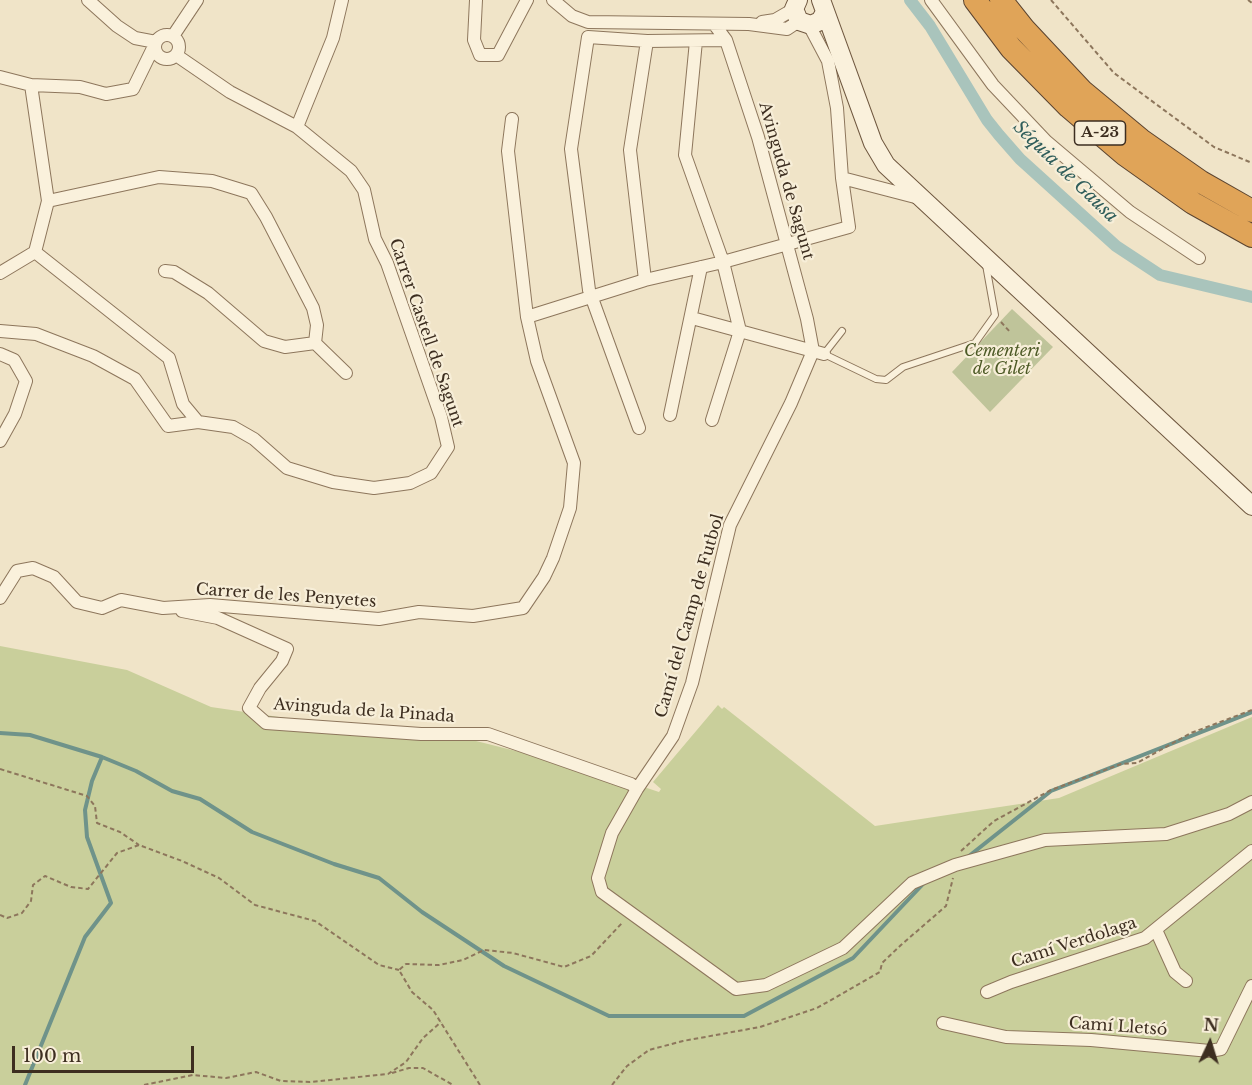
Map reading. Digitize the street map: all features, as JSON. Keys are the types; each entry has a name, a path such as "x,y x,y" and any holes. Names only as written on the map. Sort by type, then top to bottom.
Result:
{"highway":[{"name":"A-23","path":"975,0 1011,48 1069,107 1193,203 1252,236"},
{"name":"A-23","path":"1001,0 1024,29 1082,91 1124,126 1202,182 1252,211"}],"street":[{"path":"88,0 117,26 135,38 156,42"},
{"path":"173,36 197,0"},
{"path":"297,127 333,38 342,0"},
{"path":"476,0 474,40 480,55 498,55 527,0"},
{"path":"553,0 572,16 588,22 749,24 802,16 820,21 823,6"},
{"path":"931,0 993,85 1046,141 1130,212 1199,258"},
{"path":"823,6 873,143 886,165 1252,506"},
{"path":"802,16 843,64"},
{"path":"527,316 645,280 723,262 849,227 842,178 837,108 828,61 802,16"},
{"name":"Avinguda de Sagunt","path":"714,24 726,40 758,137 818,352"},
{"path":"0,77 31,85 80,87 106,94 133,89 156,42 163,35 173,36 179,44 176,55 168,59 161,57 155,49 156,42"},
{"path":"639,428 591,297 570,149 588,37 647,41 726,40"},
{"path":"645,280 630,150 647,41"},
{"path":"696,41 685,155 723,262 740,331 712,420"},
{"name":"Carrer Castell de Sagunt","path":"176,55 230,92 297,127 351,171 363,190 375,239 387,263 441,417 448,447 431,473 410,483 374,488 333,482 287,468 254,439 233,428 198,422"},
{"path":"0,273 35,252 48,201 31,85"},
{"name":"Carrer de les Penyetes","path":"0,598 17,571 33,568 54,577 77,602 102,608 121,600 164,608 210,605 379,619 419,612 473,616 523,608 544,577 553,558 570,508 574,463 537,361 527,316 508,151 512,119"},
{"path":"48,201 159,177 212,181 251,193 266,217 313,308 317,326 315,343"},
{"path":"842,178 923,200"},
{"path":"35,252 170,358 183,404 198,422"},
{"path":"670,415 701,267"},
{"path":"165,271 174,272 208,293 264,341 285,347 315,343"},
{"path":"692,318 818,352"},
{"path":"0,331 36,334 93,356 135,379 168,426 198,422"},
{"path":"315,343 346,373"},
{"name":"Camí del Camp de Futbol","path":"818,352 730,525 692,683 673,736 637,789 612,833 598,878 602,891 630,914 736,989 766,985 843,948 912,883 955,865 1045,840 1166,834 1229,814 1252,802"},
{"path":"0,354 14,360 26,381 15,414 0,441"},
{"name":"Avinguda de la Pinada","path":"164,608 218,618 287,649 282,661 260,688 249,708 266,723 374,732 488,734 632,784 637,789"},
{"name":"Camí Verdolaga","path":"987,992 1146,938 1252,851"},
{"path":"1156,930 1175,972 1186,981"},
{"name":"Camí Lletsó","path":"943,1023 1006,1037 1091,1040 1210,1051 1221,1049 1252,986"}],"lane":[{"path":"842,331 818,352 876,379 885,380 903,367 975,343 995,315 985,258"}],"path":[{"path":"1051,0 1114,73 1214,147 1252,163"},
{"path":"1248,0 1252,3"},
{"path":"995,315 1011,333"},
{"path":"612,1085 627,1066 649,1050 683,1041 760,1028 817,1008 880,972 882,963 946,906 957,855 994,821 1051,789 1120,764 1137,763 1191,732 1252,710"},
{"path":"0,769 87,796 95,806 97,822 120,832 139,845 219,878 255,904 315,921 379,965 399,970"},
{"path":"0,915 8,918 22,913 31,901 33,885 45,876 71,887 88,889 117,853 139,845"},
{"path":"399,970 406,964 439,965 463,960 484,950 513,953 564,967 591,956 630,914"},
{"path":"399,970 404,982 433,1010 480,1085"},
{"path":"388,1074 406,1062 423,1038 441,1022"},
{"path":"144,1085 193,1075 226,1078 256,1072 281,1080 310,1082 388,1074 409,1068 423,1068 453,1085"}],"green space":[{"name":"Cementeri de Gilet","path":"1012,309 1053,347 990,412 952,372"},
{"path":"0,646 127,670 211,707 374,731 448,734 596,771 659,792 661,789 653,782 718,705 722,709 724,707 875,826 1059,798 1252,717 1252,1085 0,1085"}],"waterway":[{"name":"Séquia de Gausa","path":"910,0 930,26 987,120 999,135 1020,159 1116,246 1160,275 1252,297"},
{"path":"969,856 1051,791 1252,712"},
{"path":"0,733 30,735 102,757 136,771 172,791 200,799 252,832 334,864 379,878 422,912 504,966 609,1016 744,1016 853,958 924,883"},
{"path":"25,1085 85,937 111,903 87,837 85,810 92,781 102,757"}]}
